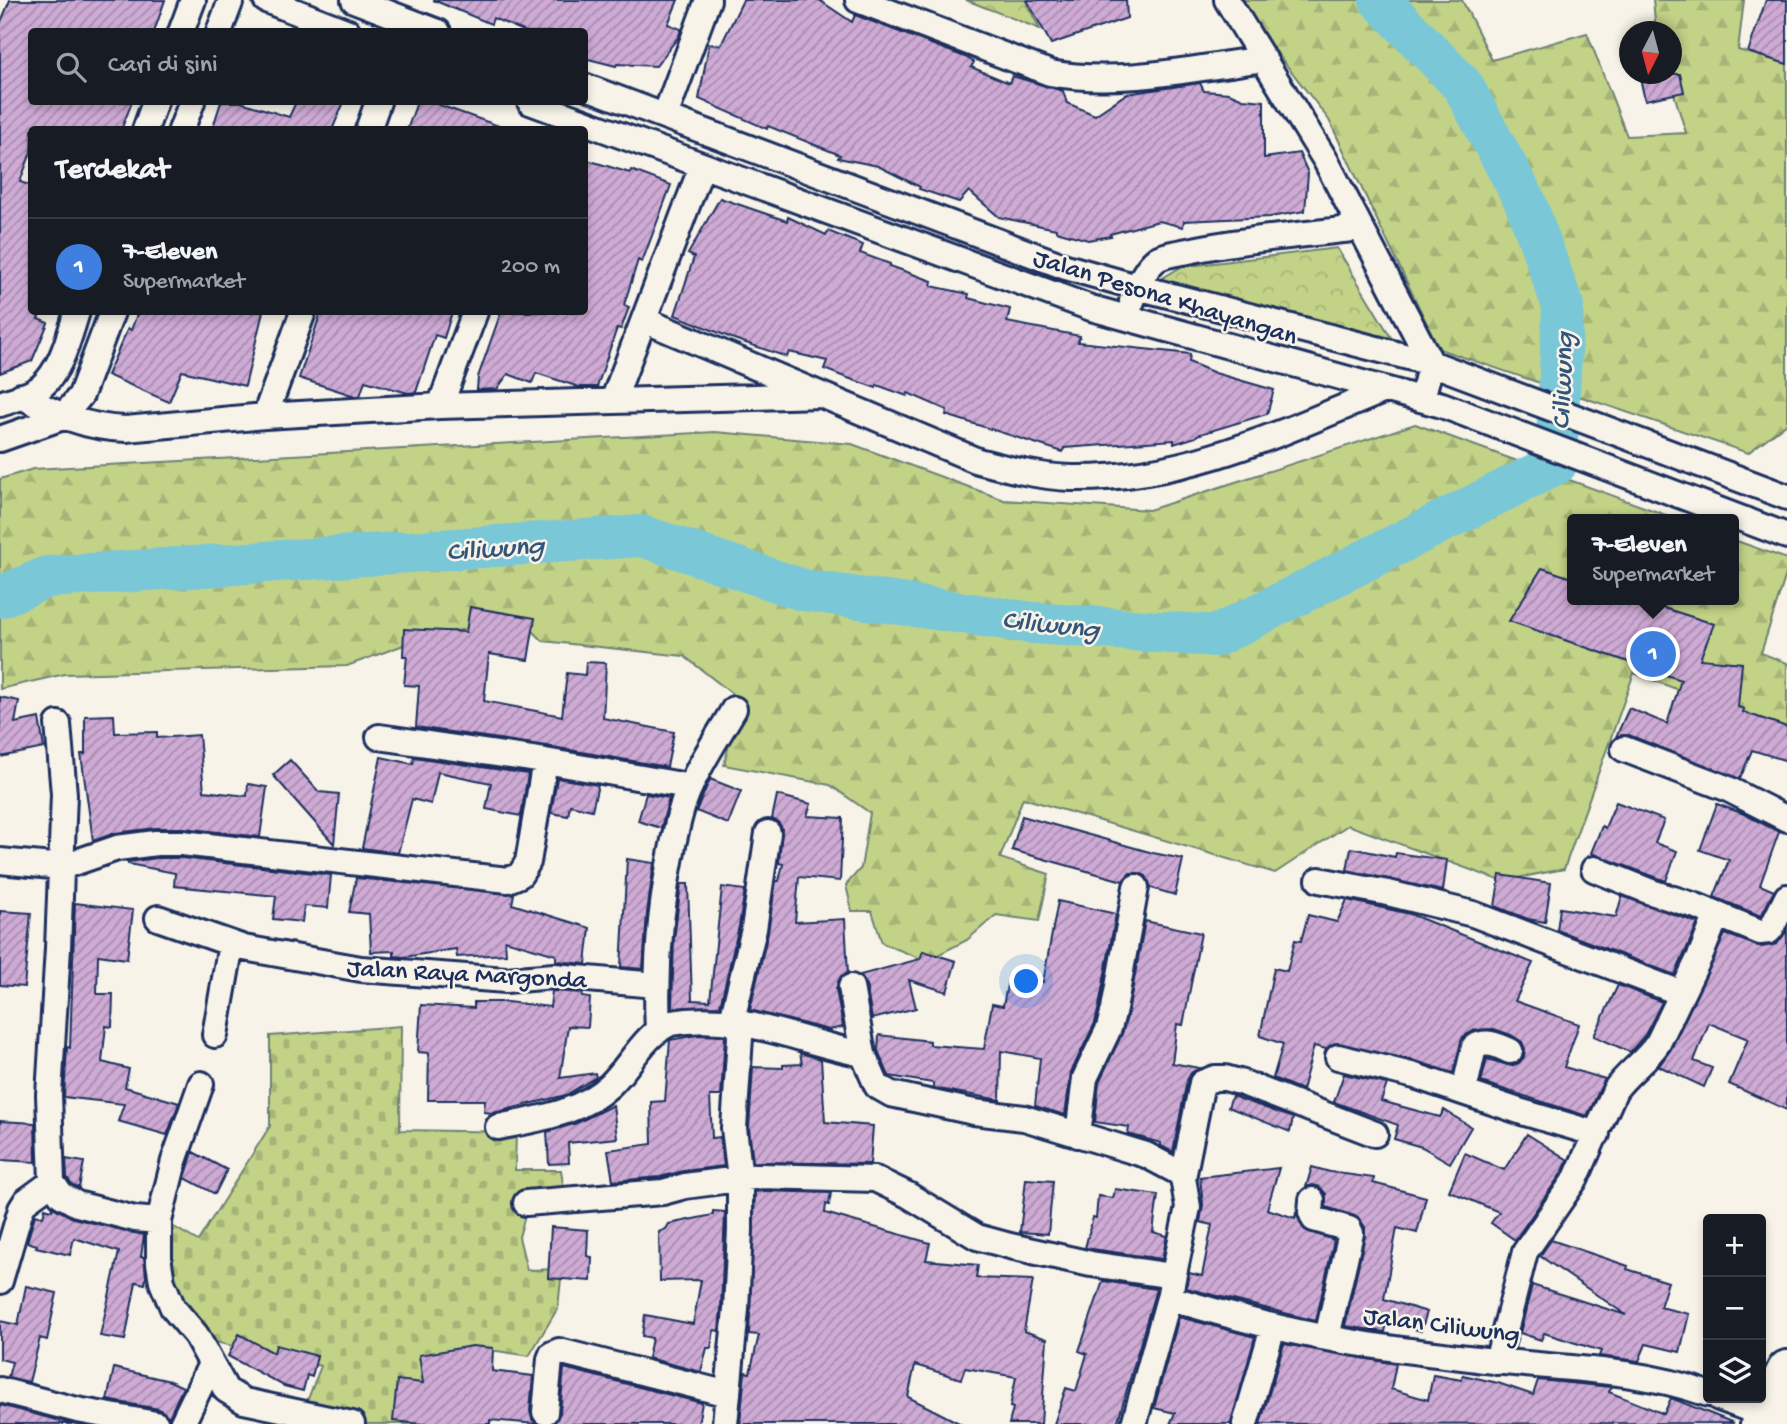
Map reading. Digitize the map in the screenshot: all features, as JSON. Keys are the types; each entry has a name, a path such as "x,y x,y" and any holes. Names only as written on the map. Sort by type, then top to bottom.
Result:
{"highway":[{"path":"1776,1421 1787,1370"}],"street":[{"path":"182,28 193,0"},
{"path":"220,28 231,0"},
{"path":"266,0 338,28"},
{"path":"354,0 428,28"},
{"path":"665,116 708,0"},
{"path":"858,0 1050,73 1073,78 1159,73 1264,59"},
{"path":"1227,0 1326,160 1431,363 1432,402"},
{"name":"Jalan Pesona Khayangan","path":"588,87 1066,267 1431,363 1787,497"},
{"path":"146,126 154,105"},
{"path":"183,126 191,105"},
{"path":"369,126 377,105"},
{"name":"Jalan Pesona Khayangan","path":"542,114 579,126"},
{"name":"Jalan Pesona Khayangan","path":"588,129 702,166 1125,319 1432,402 1727,514"},
{"path":"613,401 702,166"},
{"path":"1125,319 1137,287 1150,266 1165,256 1360,228"},
{"path":"11,400 41,388 49,379 59,363 76,315"},
{"path":"0,439 63,417 81,395 112,315"},
{"path":"265,416 302,315"},
{"path":"440,406 474,315"},
{"path":"644,320 978,461 1024,473 1073,478 1134,474 1209,460 1385,390"},
{"path":"11,400 90,425 126,429 265,416 440,406 820,395"},
{"name":"Jalan Pesona Khayangan","path":"1739,518 1787,536"},
{"path":"658,1031 656,985 664,887 679,820 689,789 734,709"},
{"path":"58,724 64,794 49,1095 52,1182 61,1195 77,1204 135,1219 159,1221"},
{"path":"379,737 545,761 676,784 689,789"},
{"path":"1624,749 1726,788 1787,819"},
{"path":"0,861 62,867 117,848 182,843 508,880 520,875 528,862 545,761"},
{"path":"725,1424 736,1309 740,1178 734,1129 736,1021 754,929 768,833"},
{"path":"1594,869 1717,914 1741,926 1765,932 1772,927 1787,897"},
{"path":"1319,880 1388,893 1473,914 1681,993"},
{"path":"1078,1135 1085,1078 1109,1028 1114,1009 1136,887"},
{"path":"1497,1362 1525,1252 1576,1178 1615,1090 1621,1081 1650,1055 1658,1043 1702,952 1717,914"},
{"name":"Jalan Raya Margonda","path":"158,918 244,948 361,969 506,980 554,976 656,985"},
{"path":"215,1035 231,944"},
{"path":"851,987 863,1054 877,1086 891,1094 974,1112 1024,1118 1156,1159 1183,1178"},
{"path":"498,1127 576,1108 610,1085 664,1026 683,1021 736,1021 757,1024 863,1054"},
{"path":"1464,1091 1474,1047 1481,1043 1493,1043 1510,1051"},
{"path":"1338,1057 1415,1076 1597,1134"},
{"path":"1134,1424 1171,1287 1188,1207 1183,1178 1202,1083 1225,1078 1243,1083 1376,1134"},
{"path":"201,1084 174,1161 159,1221 162,1282 173,1308 196,1335 220,1382 232,1395 254,1403 352,1424"},
{"name":"Jalan Ciliwung","path":"526,1203 663,1192 740,1178 778,1176 876,1179 977,1237 1091,1264 1171,1287 1273,1327 1387,1348 1497,1362 1640,1375 1679,1383 1703,1392"},
{"path":"0,1281 21,1209 52,1182"},
{"path":"1312,1200 1311,1212 1314,1219 1349,1229 1351,1233 1327,1337"},
{"path":"1245,1424 1273,1327"},
{"path":"545,1412 551,1357 559,1351 728,1394"},
{"path":"182,1424 211,1364"},
{"path":"0,1390 77,1410 156,1424"},
{"path":"1731,1403 1776,1421"}],"green space":[{"path":"966,0 1025,0 1040,29"},
{"path":"1236,0 1462,0 1492,60 1587,33 1627,136 1686,133 1671,84 1682,84 1682,21 1655,21 1653,0 1744,0 1738,50 1787,64 1787,423 1748,453 1439,349 1329,120"},
{"path":"1337,248 1392,339 1370,342 1149,286 1181,267"},
{"path":"1415,424 1663,514 1567,514 1567,605 1739,605 1739,542 1787,559 1787,571 1761,653 1787,663 1787,731 1634,673 1564,869 1501,881 1348,825 1275,873 1023,798 1000,858 1049,874 1039,921 996,915 967,940 926,961 882,943 872,911 852,911 846,885 861,868 870,813 830,785 724,765 740,700 684,656 543,641 525,623 436,633 347,666 65,674 0,689 0,479 33,469 715,432 852,444 1004,500 1149,510"},
{"path":"401,1026 400,1130 516,1132 515,1170 561,1170 567,1211 525,1216 519,1237 527,1270 562,1269 558,1308 529,1356 497,1351 460,1351 452,1424 323,1424 300,1419 321,1366 193,1337 155,1303 160,1219 198,1241 270,1126 270,1036"}],"building":[{"path":"10,0 165,0 155,28 28,28 28,105 131,105 123,126 28,126 28,160 20,182 28,185 28,315 40,315 38,319 48,323 32,361 0,373 0,24"},
{"path":"433,0 678,0 668,24 681,29 679,36 656,66 616,66 588,59 588,28 517,28 493,18 491,24"},
{"path":"743,0 819,0 852,22 855,15 965,57 974,62 971,67 1009,83 1012,76 1063,91 1067,103 1095,115 1126,94 1200,83 1204,91 1229,93 1243,99 1264,101 1264,158 1299,153 1308,173 1305,211 1270,217 1184,221 1183,227 1159,221 1088,240 1056,229 999,217 969,191 959,202 919,189 920,187 878,166 838,158 840,155 768,126 767,129 699,99 709,44 721,45"},
{"path":"1027,0 1126,0 1127,18 1051,44"},
{"path":"1766,0 1787,0 1787,64 1748,52"},
{"path":"1682,83 1684,92 1645,100 1641,84"},
{"path":"220,105 251,105 289,117 295,105 343,105 334,126 213,126"},
{"path":"416,105 440,105 499,126 408,126"},
{"path":"588,160 630,173 631,170 671,185 642,262 638,260 624,305 629,307 621,329 617,328 597,387 579,387 536,373 532,383 508,374 497,389 477,390 478,377 500,315 588,315"},
{"path":"720,198 787,221 788,217 826,235 828,231 863,245 860,253 932,281 931,286 969,294 968,298 1010,309 1007,322 1080,336 1078,342 1190,354 1189,362 1215,373 1274,390 1267,414 1174,444 1174,440 1064,448 1063,452 946,415 947,410 908,393 907,396 842,376 824,369 827,361 789,352 787,357 734,339 675,315 694,257 688,254"},
{"path":"137,315 262,315 245,386 182,371 169,402 107,375 128,328 131,330"},
{"path":"320,315 451,315 444,338 435,335 416,392 408,393 365,381 360,396 355,396 299,378"},
{"path":"1542,568 1567,576 1567,605 1655,605 1714,624 1700,659 1742,663 1738,707 1744,709 1743,712 1787,727 1787,761 1752,750 1740,779 1629,735 1616,737 1629,708 1667,724 1681,680 1509,621"},
{"path":"470,607 535,618 528,660 489,654 484,701 562,716 567,673 585,675 586,662 606,663 603,718 674,732 667,767 416,727 419,686 404,685 407,656 403,656 404,629 466,632"},
{"path":"0,697 19,701 15,723 39,718 44,748 0,757"},
{"path":"114,715 115,733 157,732 157,738 199,735 204,791 247,796 248,784 267,787 260,837 184,828 156,828 115,833 93,841 81,754 85,754 85,716"},
{"path":"381,757 413,764 414,757 528,774 521,816 486,809 491,783 438,772 431,804 412,799 398,853 362,848"},
{"path":"290,760 319,792 339,794 334,844 273,775"},
{"path":"557,778 598,785 592,810 570,805 568,816 551,813"},
{"path":"710,779 741,791 728,824 696,811"},
{"path":"646,794 669,798 661,828 638,821"},
{"path":"777,795 811,804 807,816 843,818 840,881 799,877 795,922 845,919 848,973 841,976 836,989 843,1027 829,1030 750,1010 768,932 776,881 779,881 783,864 779,863 782,828 772,819"},
{"path":"1616,802 1664,820 1655,843 1677,851 1666,881 1591,853"},
{"path":"1717,804 1779,832 1760,885 1774,891 1761,916 1714,897 1729,860 1700,850"},
{"path":"1022,816 1183,859 1175,895 1151,888 1146,876 1139,873 1130,873 1123,881 1012,850"},
{"path":"1351,848 1395,857 1396,853 1447,860 1443,891 1347,870"},
{"path":"157,858 181,858 331,875 328,908 304,906 302,922 273,919 276,896 174,886 175,873 128,864"},
{"path":"627,859 654,863 643,969 621,967"},
{"path":"1500,875 1551,883 1545,922 1528,919 1495,906"},
{"path":"356,878 514,894 512,904 590,928 586,964 556,961 556,955 505,940 506,954 457,957 456,949 404,957 394,956 394,951 371,952 369,914 349,912"},
{"path":"681,884 688,884 692,1000 710,1001 722,887 745,890 720,1006 672,1008 674,939"},
{"path":"1622,896 1698,923 1675,975 1557,930 1560,908 1616,917"},
{"path":"1347,900 1410,914 1533,963 1515,1001 1579,1024 1564,1067 1605,1079 1587,1116 1481,1082 1487,1059 1511,1066 1524,1057 1522,1042 1494,1029 1475,1030 1463,1037 1453,1073 1419,1062 1335,1043 1326,1049 1314,1046 1302,1090 1273,1078 1283,1044 1260,1036 1274,968 1287,971 1295,940 1301,941 1308,915 1337,922"},
{"path":"1058,901 1116,914 1095,1023 1071,1072 1065,1115 1035,1106 1040,1058 1001,1051 1000,1100 933,1088 933,1083 889,1076 878,1051 879,1035 930,1041 930,1045 984,1049 992,1004 1003,1006 1009,975 1043,982"},
{"path":"75,903 133,910 127,959 98,955 97,994 113,994 112,1027 106,1026 102,1062 129,1069 125,1087 179,1103 167,1135 118,1121 124,1104 64,1097 67,1047 70,1048"},
{"path":"0,911 31,913 24,987 0,985"},
{"path":"1145,921 1201,933 1183,1025 1177,1024 1172,1063 1199,1068 1191,1073 1187,1080 1173,1152 1161,1146 1161,1143 1128,1134 1129,1127 1095,1122 1099,1082 1122,1034 1128,1013"},
{"path":"1787,930 1787,1110 1729,1084 1748,1039 1709,1023 1694,1061 1712,1068 1704,1087 1659,1066 1671,1049 1725,934 1762,947 1777,944"},
{"path":"923,951 956,961 947,992 909,980 916,1008 872,1019 866,984 860,975 920,959"},
{"path":"1618,985 1662,1002 1645,1035 1630,1052 1594,1036"},
{"path":"552,991 583,993 582,997 590,998 588,1027 568,1026 560,1078 595,1073 596,1077 566,1095 493,1113 484,1112 485,1100 428,1100 429,1053 418,1052 421,1005 474,1008 474,1002 507,1002 550,1007"},
{"path":"697,1035 725,1036 721,1096 710,1096 712,1138 720,1137 724,1166 660,1177 613,1181 608,1150 652,1144 651,1102 665,1101 670,1040"},
{"path":"800,1053 821,1059 825,1122 873,1126 870,1164 753,1162 749,1128 753,1067 783,1068 783,1065 802,1064"},
{"path":"1344,1074 1387,1084 1381,1101 1440,1117 1444,1110 1471,1127 1450,1163 1422,1147 1394,1139 1398,1125 1334,1102"},
{"path":"1232,1096 1293,1118 1290,1132 1228,1107"},
{"path":"613,1105 617,1138 568,1143 569,1163 549,1164 547,1132 577,1123"},
{"path":"0,1121 35,1123 36,1162 0,1160"},
{"path":"1527,1134 1568,1160 1515,1240 1491,1223 1499,1212 1449,1191 1465,1153 1504,1170"},
{"path":"193,1152 227,1170 215,1194 185,1178"},
{"path":"66,1159 84,1162 79,1188 71,1184 67,1177"},
{"path":"1312,1167 1374,1178 1373,1183 1426,1197 1417,1233 1397,1228 1384,1299 1427,1312 1421,1331 1387,1321 1385,1332 1345,1326 1365,1227 1358,1217 1326,1207 1326,1194 1320,1187 1306,1187"},
{"path":"1279,1168 1267,1209 1295,1218 1296,1213 1305,1230 1334,1240 1316,1321 1186,1288 1189,1273 1202,1276 1212,1225 1200,1222 1203,1205 1200,1177"},
{"path":"1026,1179 1053,1181 1048,1234 1020,1232"},
{"path":"1115,1189 1158,1195 1153,1232 1167,1236 1162,1259 1085,1248 1093,1217 1096,1218 1098,1196 1113,1198"},
{"path":"755,1192 831,1193 825,1213 930,1243 926,1260 978,1265 976,1278 1033,1280 1024,1331 1047,1339 1041,1424 1009,1424 1016,1377 965,1368 961,1379 915,1365 908,1397 961,1424 740,1424 745,1372 750,1373 759,1335 749,1334"},
{"path":"53,1207 73,1218 144,1235 141,1257 144,1257 145,1284 136,1282 125,1340 100,1336 119,1252 74,1238 70,1255 36,1247 37,1245 27,1242 35,1215 43,1217 45,1208 52,1210"},
{"path":"713,1211 725,1212 721,1308 719,1331 714,1330 711,1348 707,1348 701,1372 648,1358 652,1338 642,1336 645,1315 693,1324 701,1280 660,1281 659,1232 669,1224 713,1215"},
{"path":"551,1227 588,1230 587,1256 592,1257 591,1281 548,1278"},
{"path":"1551,1240 1668,1282 1660,1307 1689,1314 1680,1352 1646,1344 1639,1361 1599,1356 1601,1351 1544,1333 1541,1340 1520,1333 1532,1285 1626,1315 1540,1256"},
{"path":"1103,1281 1156,1289 1117,1424 1054,1424 1066,1388 1076,1391 1087,1354 1079,1351"},
{"path":"26,1286 57,1293 47,1340 40,1338 29,1382 8,1377 12,1362 0,1359 0,1321 18,1325"},
{"path":"1179,1317 1255,1337 1231,1424 1170,1424 1175,1413 1154,1408"},
{"path":"239,1334 274,1353 276,1345 317,1356 312,1377 307,1375 303,1391 284,1386 228,1356"},
{"path":"1284,1344 1396,1364 1391,1389 1428,1400 1433,1375 1462,1380 1463,1375 1533,1395 1538,1380 1611,1387 1609,1392 1664,1414 1671,1398 1734,1423 1260,1424"},
{"path":"472,1346 493,1348 492,1371 533,1376 530,1411 536,1424 490,1420 490,1424 393,1421 397,1380 423,1383 419,1355"},
{"path":"114,1368 170,1381 183,1387 169,1417 159,1409 107,1400"},
{"path":"564,1368 702,1403 698,1424 553,1424 560,1413"},
{"path":"0,1405 72,1424 0,1424"}],"waterway":[{"name":"Ciliwung","path":"0,597 47,577 642,536 803,590 1033,623 1216,636 1556,464 1563,306 1525,201 1463,86 1380,0"}],"place":[{"name":"7-Eleven","path":"1653,654"}]}
